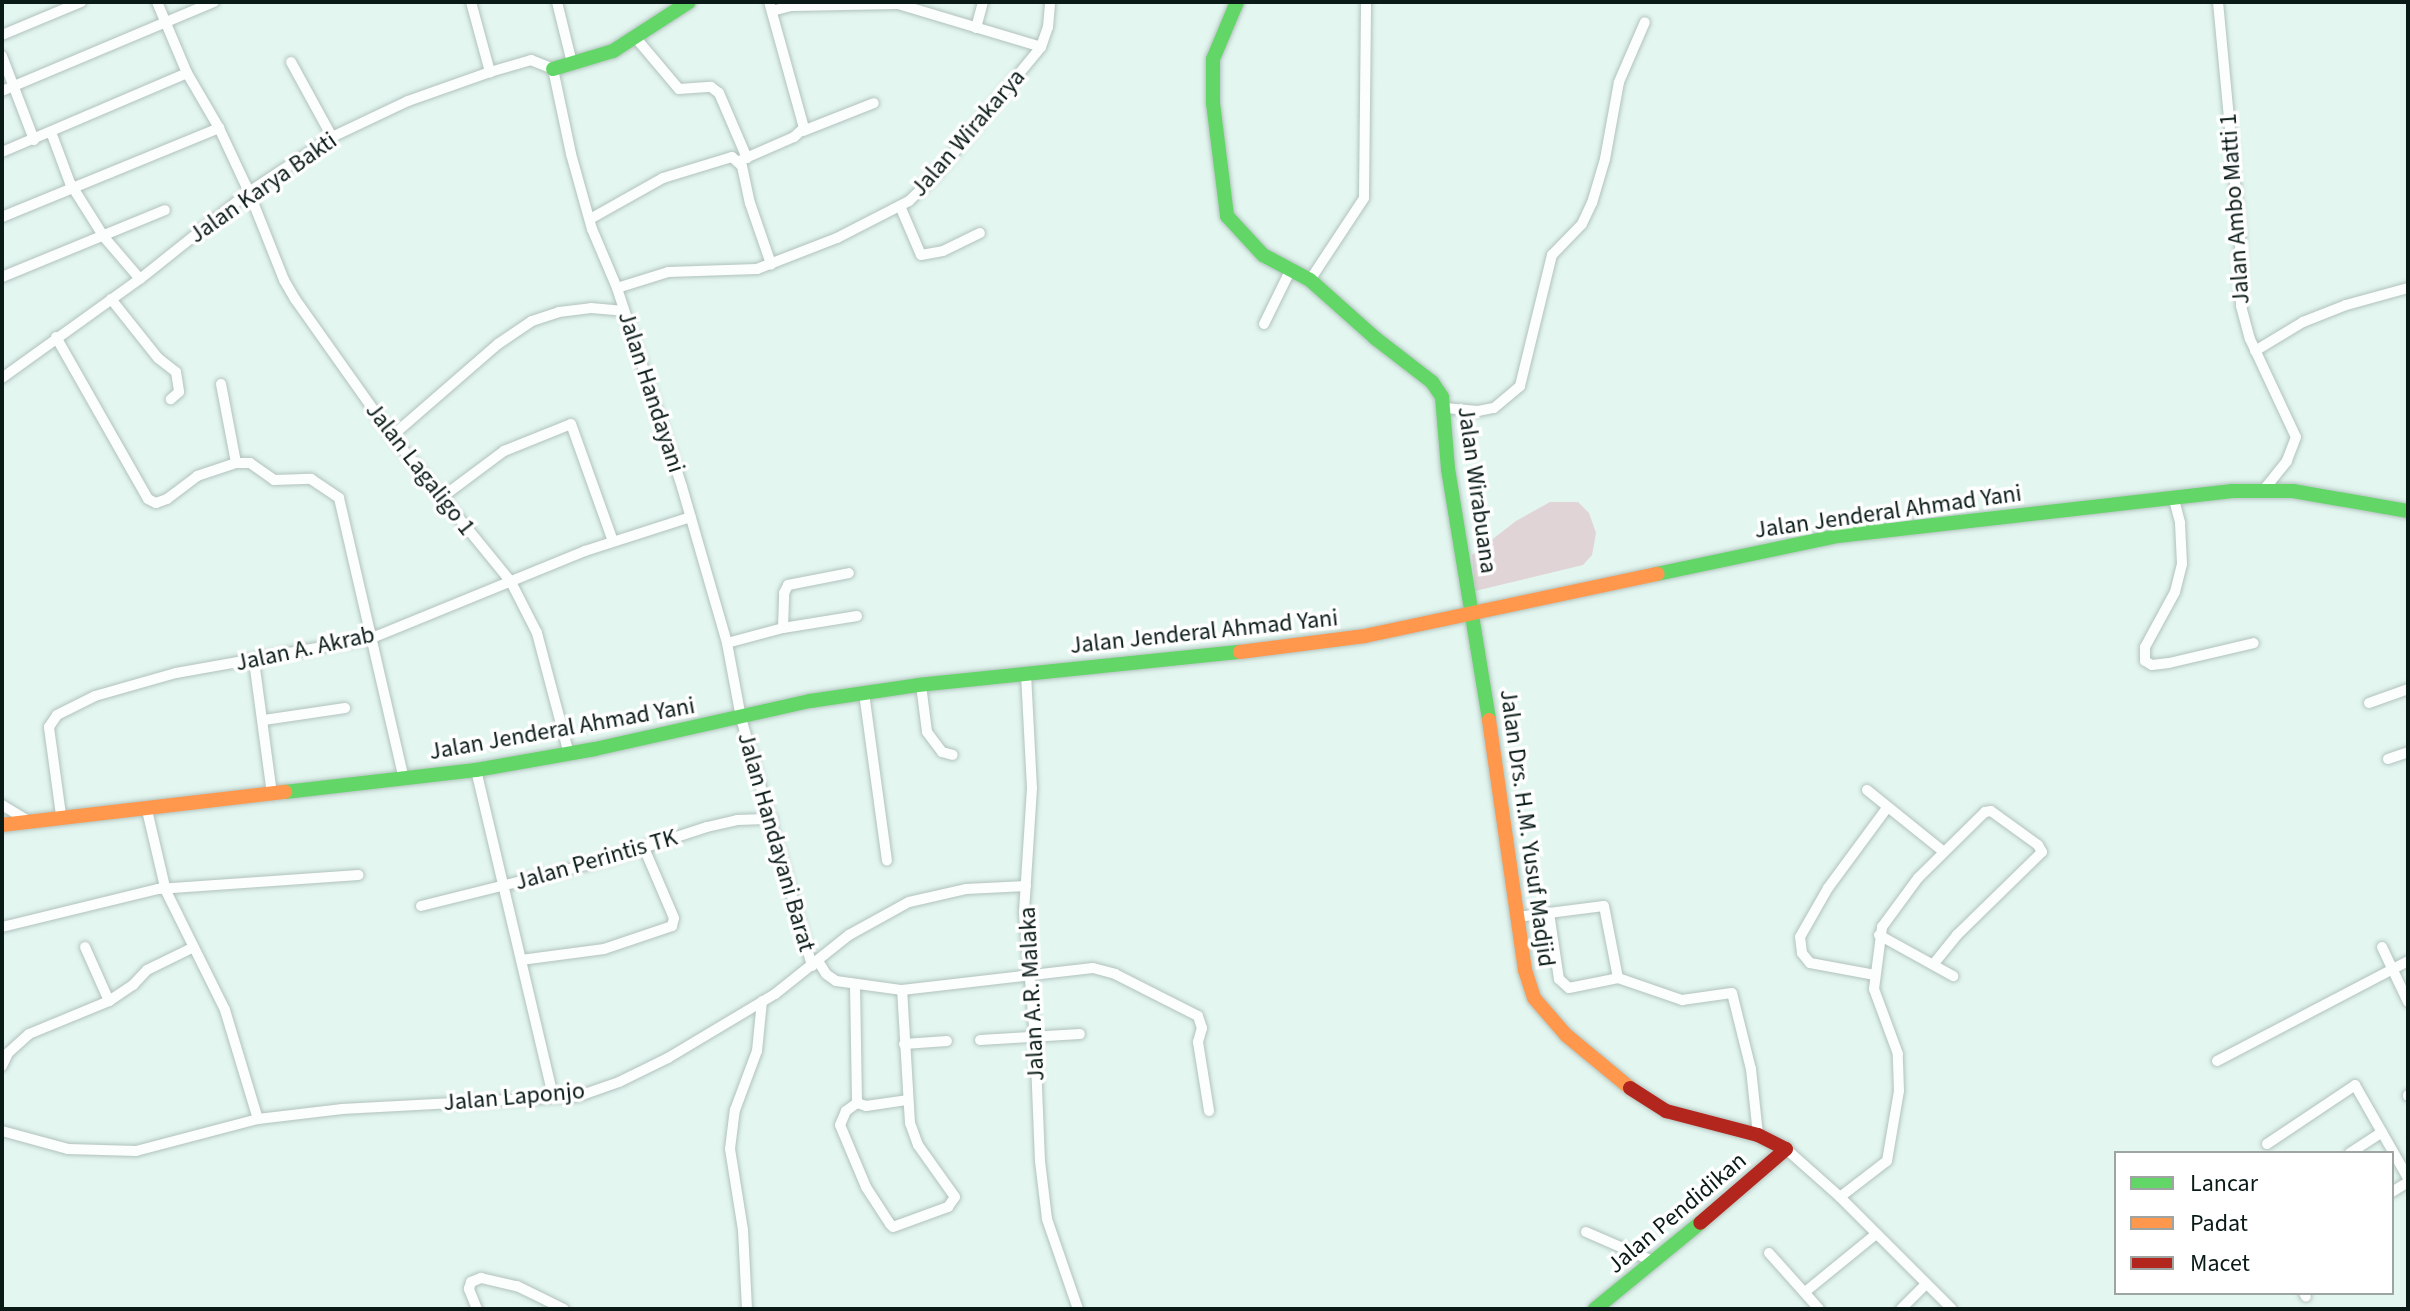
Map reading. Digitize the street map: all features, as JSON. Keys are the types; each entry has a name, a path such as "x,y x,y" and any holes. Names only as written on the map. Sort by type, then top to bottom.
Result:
{"main road":[{"path":"553,69 613,51 689,2"},
{"name":"Jalan Wirabuana","path":"1237,2 1213,59 1213,103 1230,221 1250,244 1290,271 1310,280 1375,338 1432,382 1445,408 1448,469 1473,612"},
{"name":"Jalan Jenderal Ahmad Yani","path":"2,825 61,815 272,795 476,770 569,754 810,701 921,685 1169,661 1365,636 1826,538 2173,496 2263,491 2349,498 2408,511"},
{"name":"Jalan Drs. H.M. Yusuf Madjid","path":"1473,612 1528,986 1538,1004 1566,1035 1625,1087 1666,1111 1758,1135 1786,1149"},
{"name":"Jalan Pendidikan","path":"1595,1309 1655,1262 1786,1149"}],"street":[{"path":"2,35 81,2"},
{"name":"Jalan Lagaligo 1","path":"157,2 187,73 219,128 249,192 284,280 335,359 392,436 511,582 537,633 569,754"},
{"path":"2,91 164,20 214,2"},
{"path":"471,2 490,72"},
{"path":"557,2 572,63"},
{"path":"976,28 983,2"},
{"name":"Jalan Wirakarya","path":"617,288 668,272 745,271 771,264 837,238 900,206 933,178 1041,47 1048,27 1050,2"},
{"path":"1310,280 1364,198 1366,2"},
{"name":"Jalan Ambo Matti 1","path":"2218,2 2240,235 2241,306 2255,351 2296,437 2287,461 2263,491"},
{"path":"803,131 771,7 898,4 1041,47"},
{"path":"1445,408 1494,408 1520,386 1552,255 1582,224 1592,203 1605,159 1616,93 1645,22"},
{"path":"635,37 679,89 711,87 719,93 743,161 750,203 771,264"},
{"path":"2,56 34,140"},
{"name":"Jalan Karya Bakti","path":"2,378 140,279 249,192 332,137 408,101 490,72 531,60 553,69"},
{"path":"291,62 332,137"},
{"name":"Jalan Handayani","path":"553,69 571,154 590,219 617,288 691,517 727,643 741,718"},
{"path":"2,152 187,73"},
{"path":"590,219 663,178 716,159 732,157 743,161 803,131 874,103"},
{"path":"2,217 219,128"},
{"path":"51,132 74,189 104,237 140,279"},
{"path":"900,206 918,252 924,256 980,233"},
{"path":"2,277 165,210"},
{"path":"1264,324 1290,271"},
{"path":"2255,351 2303,322 2346,305 2408,288"},
{"path":"111,299 158,358 176,372 179,392 171,399"},
{"path":"392,436 498,344 532,321 559,312 591,308 624,311"},
{"path":"56,337 148,499 156,503 167,499 197,476 236,463 259,466 274,480 283,483 311,479 339,498 404,779"},
{"path":"221,384 236,463"},
{"path":"441,498 504,451 571,424 613,541"},
{"path":"2173,496 2180,523 2182,564 2175,592 2145,647 2145,661 2152,665 2169,663 2254,643"},
{"name":"Jalan A. Akrab","path":"61,815 49,727 57,715 95,696 176,673 372,638 613,541 691,517"},
{"path":"783,628 784,593 788,585 849,573"},
{"path":"727,643 783,628 857,616"},
{"path":"254,661 272,795"},
{"name":"Jalan A.R. Malaka","path":"1026,674 1032,788 1026,886 1028,977 1035,1037 1040,1161 1047,1219 1078,1309"},
{"path":"921,685 927,732 942,752 953,755"},
{"path":"2369,703 2408,689"},
{"path":"864,693 887,860"},
{"path":"264,720 345,708"},
{"name":"Jalan Handayani Barat","path":"741,718 815,964"},
{"path":"2388,759 2408,752"},
{"path":"476,770 501,887 553,1097"},
{"path":"1867,790 1943,851"},
{"path":"2,805 29,821"},
{"path":"146,806 166,891 225,1010 258,1119"},
{"path":"1875,975 1810,963 1802,953 1800,937 1828,888 1887,808"},
{"path":"1840,1197 1883,1166 1890,1149 1900,1065 1876,996 1879,935 1889,912 1943,851 1989,811 2042,851 1957,935 1933,965"},
{"name":"Jalan Perintis TK","path":"421,906 644,848 722,823 772,819"},
{"path":"521,960 604,949 672,926 674,918 644,848"},
{"path":"2,927 126,894 359,875"},
{"name":"Jalan Laponjo","path":"2,1131 68,1149 136,1151 258,1119 342,1109 579,1096 619,1082 762,1001 815,964 849,935 909,902 966,889 1026,886"},
{"path":"1517,917 1604,906 1618,978"},
{"path":"1549,913 1563,983 1573,989 1618,978 1682,1000 1732,993 1751,1069 1758,1135"},
{"path":"1879,935 1953,976"},
{"path":"85,947 109,1001"},
{"path":"2,1066 8,1053 29,1034 109,1001 133,985 147,970 194,947"},
{"path":"2382,947 2408,1002"},
{"path":"2217,1061 2408,961"},
{"path":"815,964 830,977 855,986 902,990 1093,968 1115,974 1189,1009 1201,1022 1198,1042 1209,1111"},
{"path":"855,986 857,1103"},
{"path":"857,1103 846,1111 840,1125 866,1187 890,1224 893,1227 948,1207 955,1197 918,1145 907,1100 902,990"},
{"path":"747,1309 743,1230 730,1149 735,1110 757,1051 762,1001"},
{"path":"980,1040 1080,1034"},
{"path":"904,1044 947,1041"},
{"path":"2267,1144 2355,1085 2392,1151"},
{"path":"857,1103 866,1106 907,1100"},
{"path":"2353,1151 2382,1132"},
{"name":"Jalan Drs. H.M. Yusuf Madjid","path":"1786,1149 1840,1197 1952,1309"},
{"path":"2394,1154 2408,1180"},
{"path":"1586,1232 1655,1262"},
{"path":"1805,1292 1876,1234"},
{"path":"1769,1253 1805,1292 1814,1307"},
{"path":"477,1309 469,1289 471,1282 481,1278 517,1286 564,1309"},
{"path":"1901,1309 1926,1284"}],"shaded area":[{"path":"1550,502 1578,502 1589,513 1596,533 1592,555 1583,565 1475,591 1472,555 1516,521"}],"traffic: fast":[{"path":"553,69 613,51 689,2"},
{"path":"1237,2 1213,59 1213,103 1227,216 1263,255 1310,280 1375,338 1432,382 1442,397 1448,469 1489,720"},
{"path":"1657,574 1838,536 2232,491 2293,491 2408,511"},
{"path":"285,792 476,770 595,749 810,701 918,685 1240,652"},
{"path":"1595,1309 1700,1223"}],"traffic: slow":[{"path":"1240,652 1365,636 1657,574"},
{"path":"1489,720 1525,970 1534,998 1566,1035 1630,1088"},
{"path":"2,825 285,792"}],"traffic: jam":[{"path":"1630,1088 1666,1111 1758,1135 1786,1149 1700,1223"}]}
